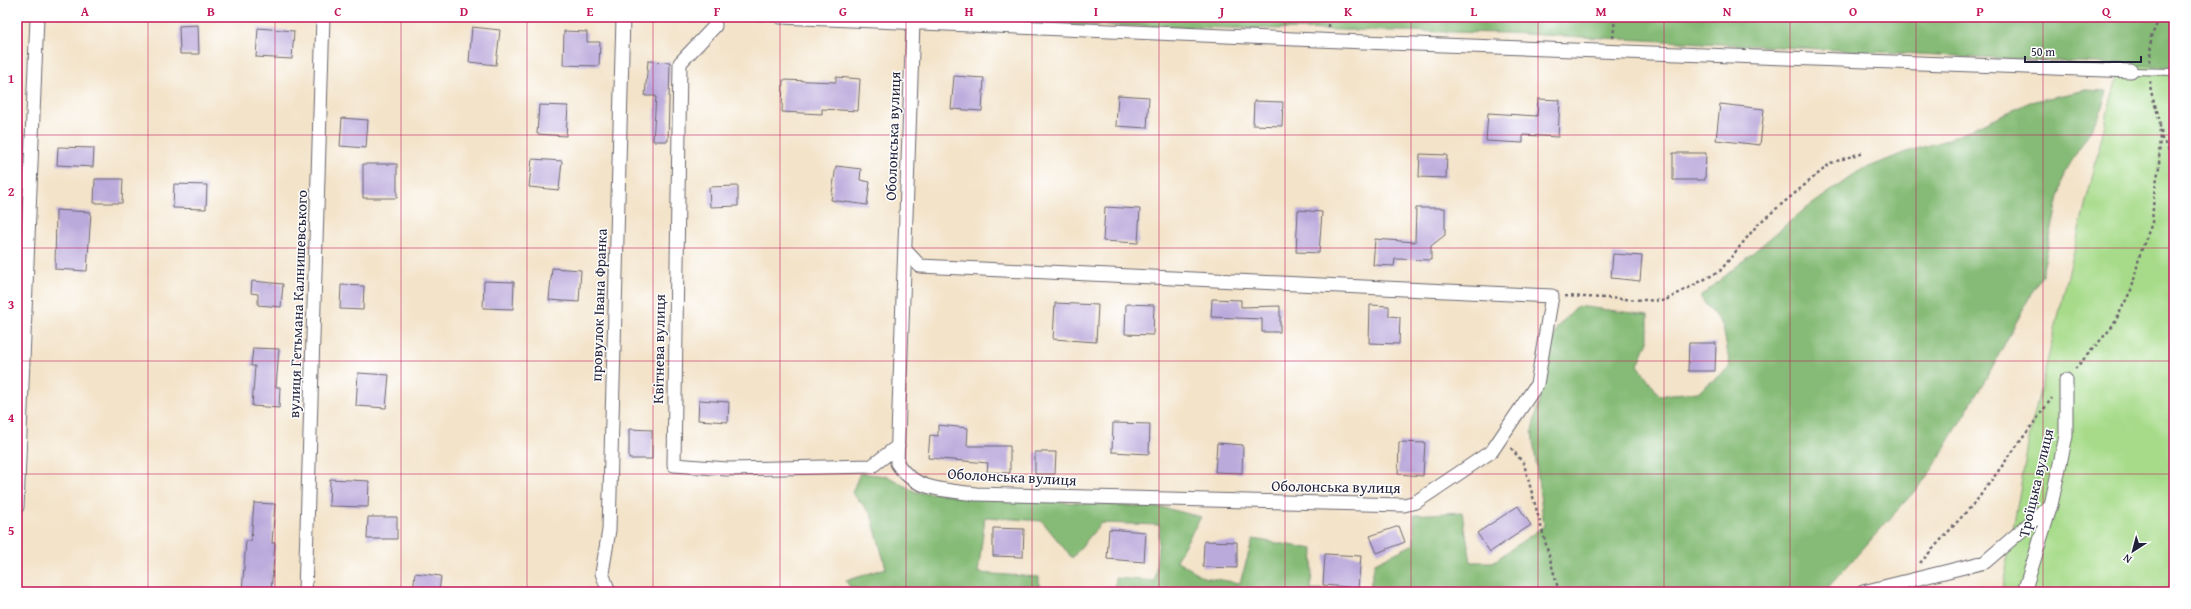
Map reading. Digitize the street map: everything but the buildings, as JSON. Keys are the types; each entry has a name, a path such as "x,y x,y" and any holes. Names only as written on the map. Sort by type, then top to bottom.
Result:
{"street":[{"path":"17,507 37,17"},
{"name":"вулиця Гетьмана Калнишевського","path":"305,592 322,17"},
{"name":"провулок Івана Франка","path":"609,592 602,573 609,530 623,17"},
{"name":"Квітнева вулиця","path":"714,17 714,26 680,63 674,465 728,469 872,466 898,446"},
{"path":"780,17 1328,41 1612,50 2131,70"},
{"name":"Оболонська вулиця","path":"913,23 906,250 897,463 913,482 941,490 976,494 1404,505 1425,497 1492,451 1537,384 1552,296"},
{"path":"906,250 920,266 1552,296"},
{"name":"Троїцька вулиця","path":"2024,592 2051,505 2066,436 2066,380"},
{"path":"1862,592 1985,562 2051,505"}],"lane":[{"path":"2131,70 2174,72"}],"path":[{"path":"1612,50 1615,17"},
{"path":"2160,17 2151,37 2149,72 2150,91 2158,110 2162,140 2174,159"},
{"path":"1918,565 1977,500 2066,380 2113,326 2132,288 2140,254 2152,223 2158,167 2160,124"},
{"path":"1552,296 1664,301 1720,270 1758,224 1831,163 1864,152"},
{"path":"1502,436 1524,464 1559,592"}],"green space":[{"path":"625,17 2174,17 2174,67 1505,33"},
{"path":"2142,17 2174,17 2174,592 2002,592 2031,428 2111,99"},
{"path":"2086,90 2107,91 2100,114 2064,174 2042,274 1989,373 1929,475 1824,592 1114,592 1116,578 1155,581 1160,525 1101,523 1072,558 1042,521 985,517 978,573 1039,577 1039,592 853,592 846,581 886,568 871,514 852,493 860,473 887,476 916,492 1165,508 1201,517 1176,560 1203,577 1240,583 1253,539 1313,549 1311,589 1369,591 1375,563 1414,544 1414,515 1462,512 1471,562 1493,562 1544,526 1532,431 1557,327 1577,306 1648,315 1648,341 1638,365 1659,395 1698,392 1730,367 1723,326 1700,297 1800,213 1859,171 1906,152 1950,139 2030,102"}]}
